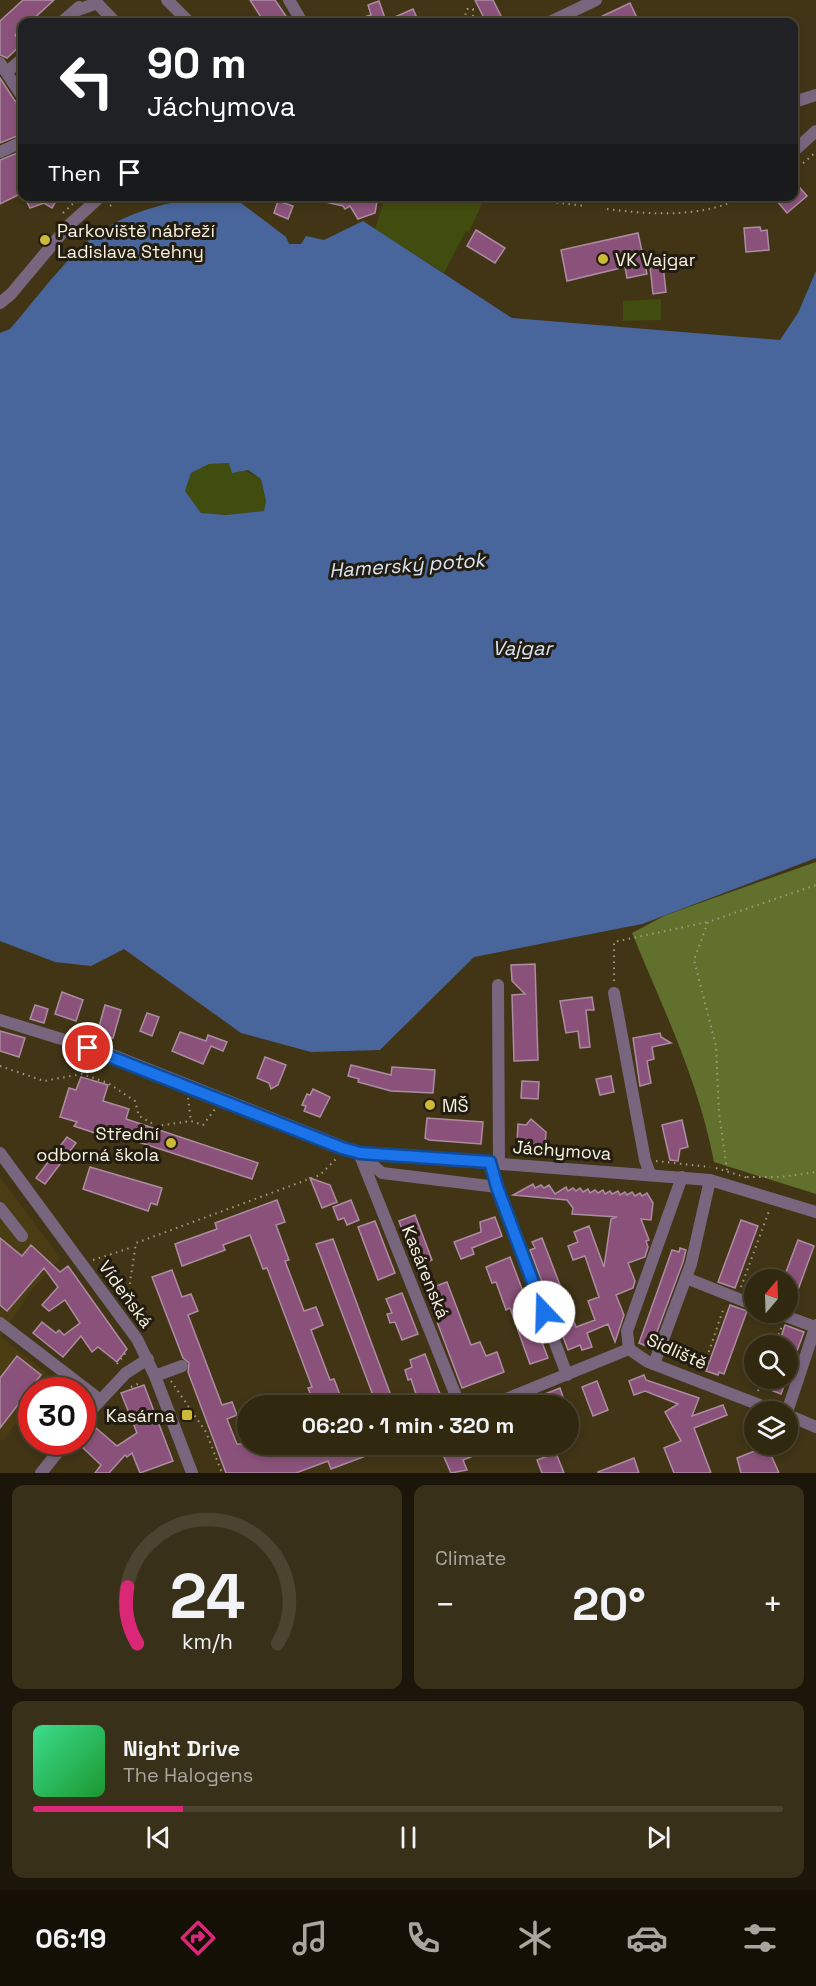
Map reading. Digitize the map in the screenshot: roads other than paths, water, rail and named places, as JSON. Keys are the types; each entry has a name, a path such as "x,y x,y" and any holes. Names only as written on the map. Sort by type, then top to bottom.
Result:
{"street":[{"path":"167,0 185,18"},
{"path":"289,0 300,18"},
{"path":"558,18 596,0"},
{"path":"67,18 78,8 97,3 111,18"},
{"path":"18,61 4,68 18,90"},
{"path":"798,101 816,95"},
{"path":"798,147 816,131"},
{"path":"0,152 18,144"},
{"path":"0,303 11,294 68,226 96,201"},
{"path":"498,985 495,1163 497,1187 567,1375"},
{"path":"615,993 645,1160 650,1174"},
{"name":"Jáchymova","path":"0,1020 110,1054 360,1153 710,1180 774,1197 816,1212"},
{"path":"360,1153 382,1173 497,1187"},
{"name":"Kasárenská","path":"360,1153 456,1395"},
{"name":"Vídeňská","path":"0,1154 122,1317 160,1374 192,1473"},
{"name":"Sídliště","path":"682,1177 627,1331 629,1348 654,1364 750,1401"},
{"path":"654,1364 686,1278 710,1180"},
{"path":"0,1208 22,1236"},
{"path":"686,1278 734,1292 744,1298"},
{"path":"791,1401 815,1326 798,1320"},
{"path":"3,1326 99,1399"},
{"path":"517,1395 629,1348"},
{"path":"96,1403 126,1373 148,1359"},
{"path":"160,1374 182,1366"},
{"path":"798,1418 815,1425"},
{"path":"41,1473 56,1455"}],"water":[{"name":"Vajgar","path":"181,201 238,201 286,237 289,244 301,244 306,236 324,240 363,221 512,318 780,340 798,313 816,271 816,858 642,924 474,957 380,1050 311,1052 241,1033 124,949 91,966 55,962 0,941 0,333 10,329 67,262 99,232 126,217","holes":["229,463 232,473 248,470 261,479 266,501 264,511 226,515 201,513 185,491 191,473 209,464"]}],"place":[{"name":"Parkoviště nábřeží Ladislava Stehny","path":"45,240"},
{"name":"VK Vajgar","path":"603,259"},
{"name":"MŠ","path":"430,1105"},
{"name":"Střední odborná škola","path":"171,1143"},
{"name":"Kasárna","path":"187,1415"}],"water label":[{"name":"Hamerský potok","path":"407,565"}]}
